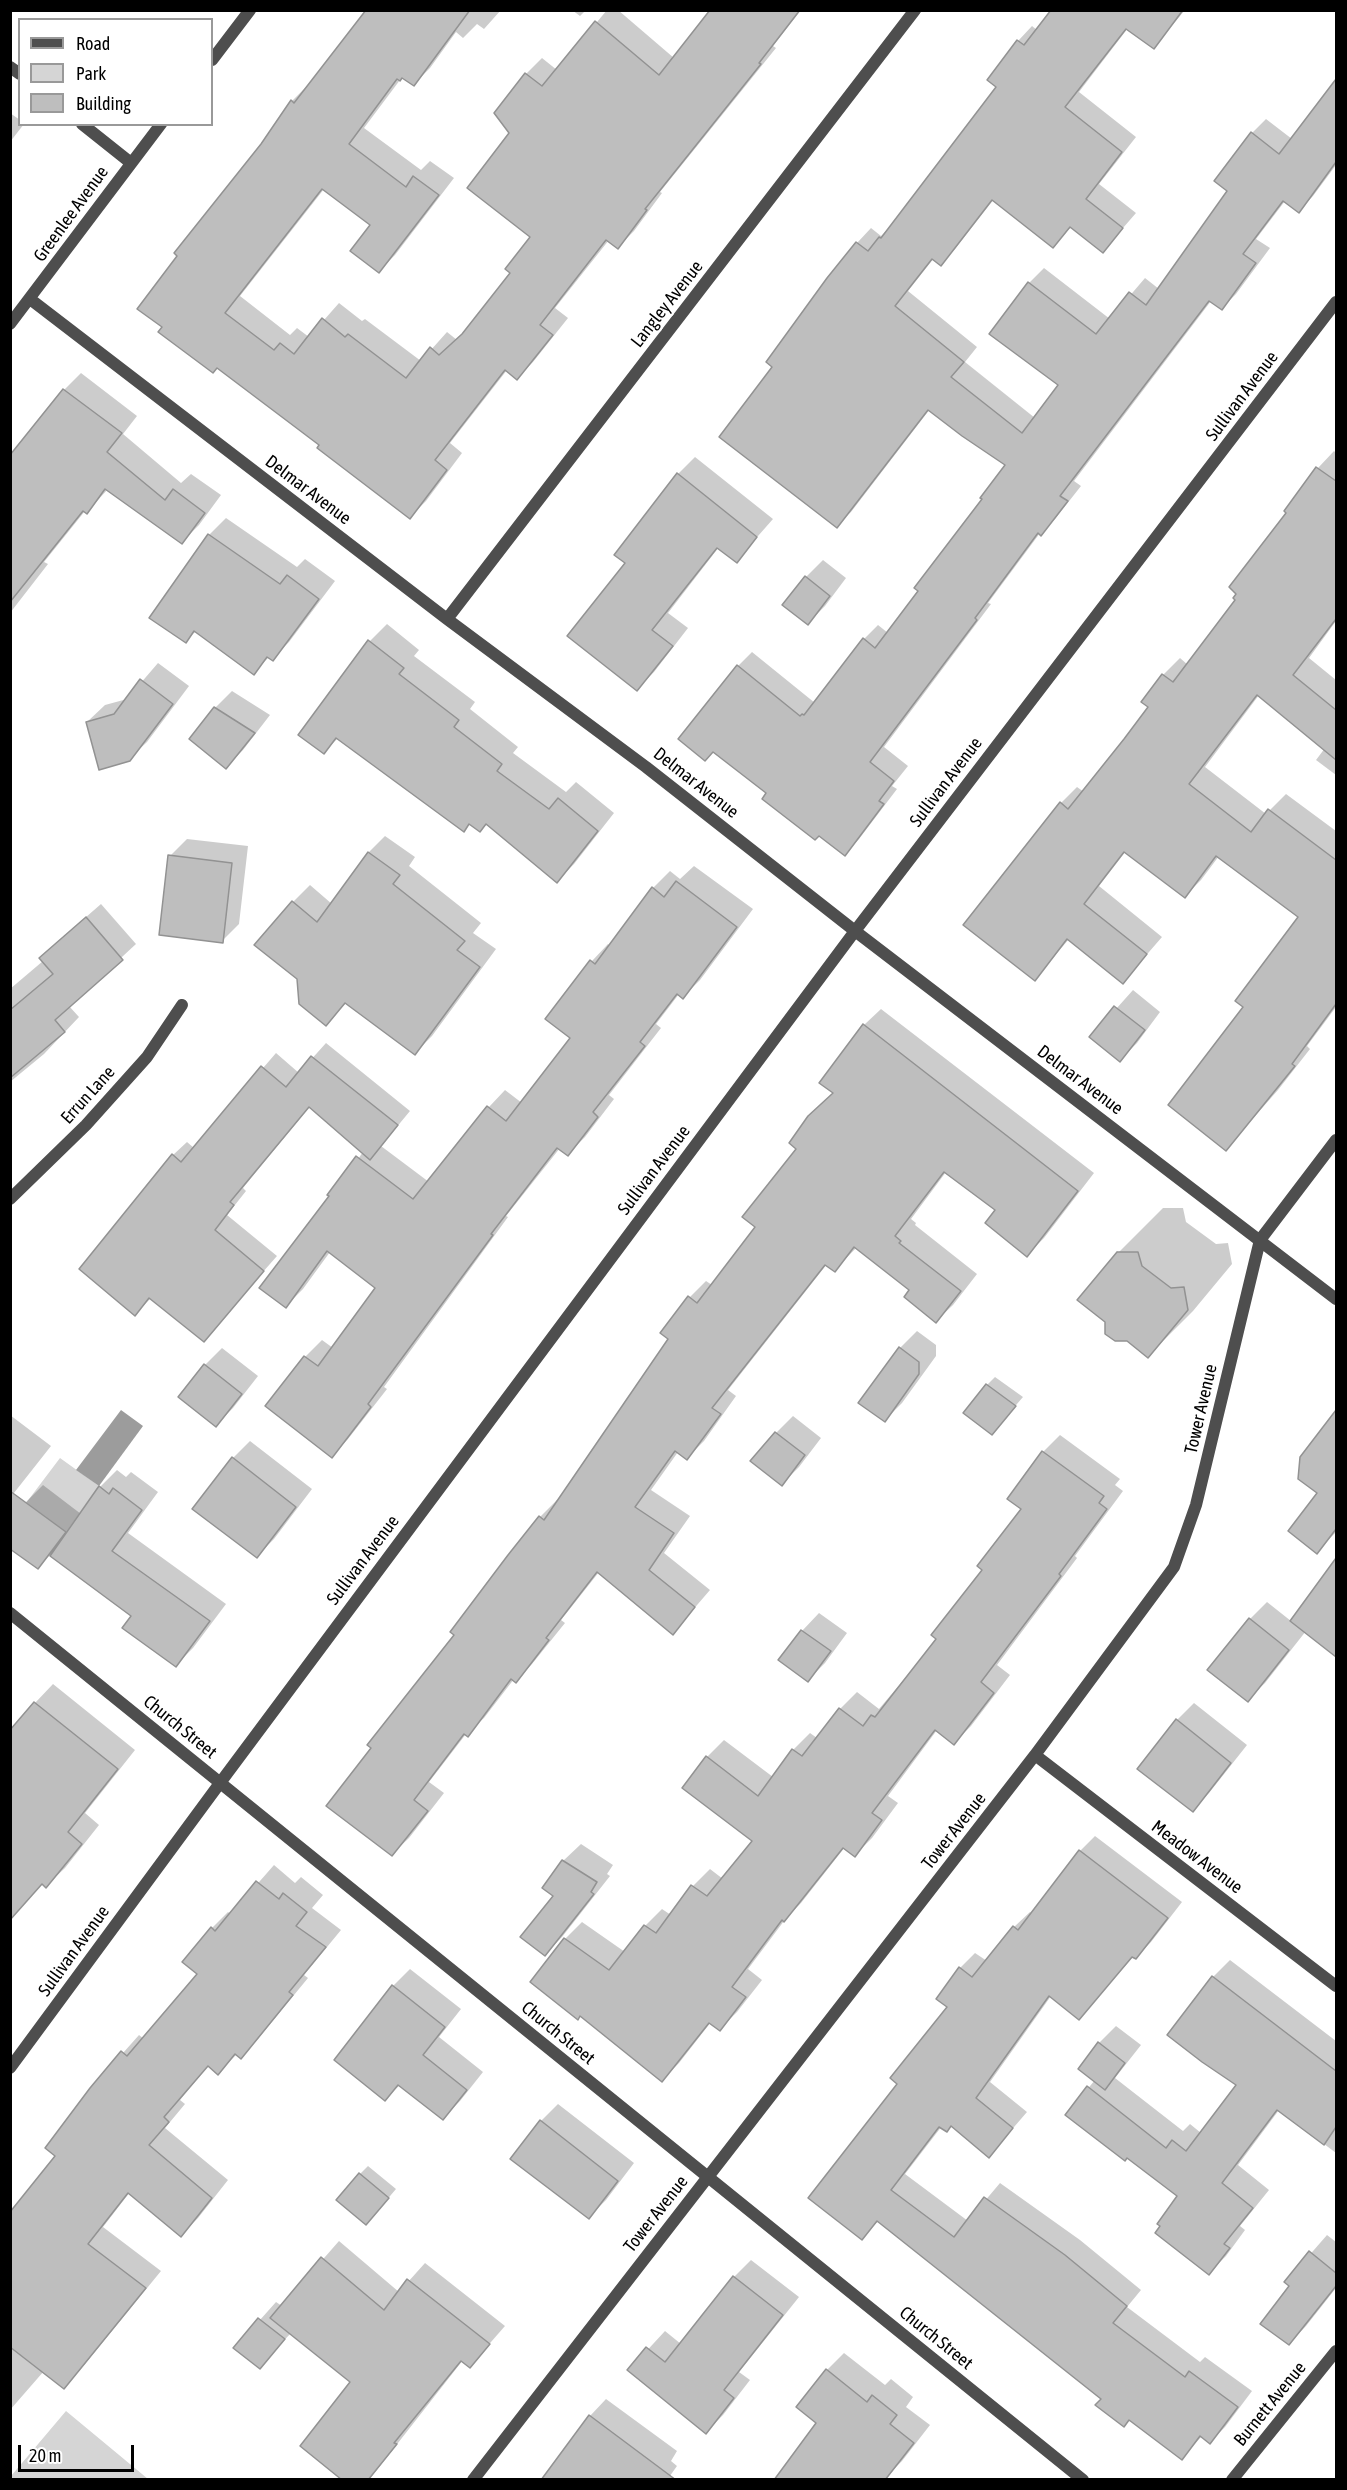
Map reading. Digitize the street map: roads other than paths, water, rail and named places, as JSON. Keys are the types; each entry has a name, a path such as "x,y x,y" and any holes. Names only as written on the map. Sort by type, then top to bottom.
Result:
{"street":[{"path":"213,59 250,10"},
{"name":"Langley Avenue","path":"447,619 915,10"},
{"path":"84,126 130,163"},
{"name":"Greenlee Avenue","path":"10,324 159,126"},
{"name":"Delmar Avenue","path":"30,299 447,619 646,767 855,931 1336,1299"},
{"name":"Sullivan Avenue","path":"10,2068 855,931 1336,302"},
{"name":"Errun Lane","path":"10,1199 86,1125 147,1057 182,1005"},
{"name":"Tower Avenue","path":"472,2480 1035,1755 1174,1568 1196,1505 1260,1240 1336,1140"},
{"name":"Church Street","path":"10,1614 1083,2480"},
{"name":"Meadow Avenue","path":"1035,1755 1336,1986"},
{"name":"Burnett Avenue","path":"1232,2480 1336,2351"}]}
